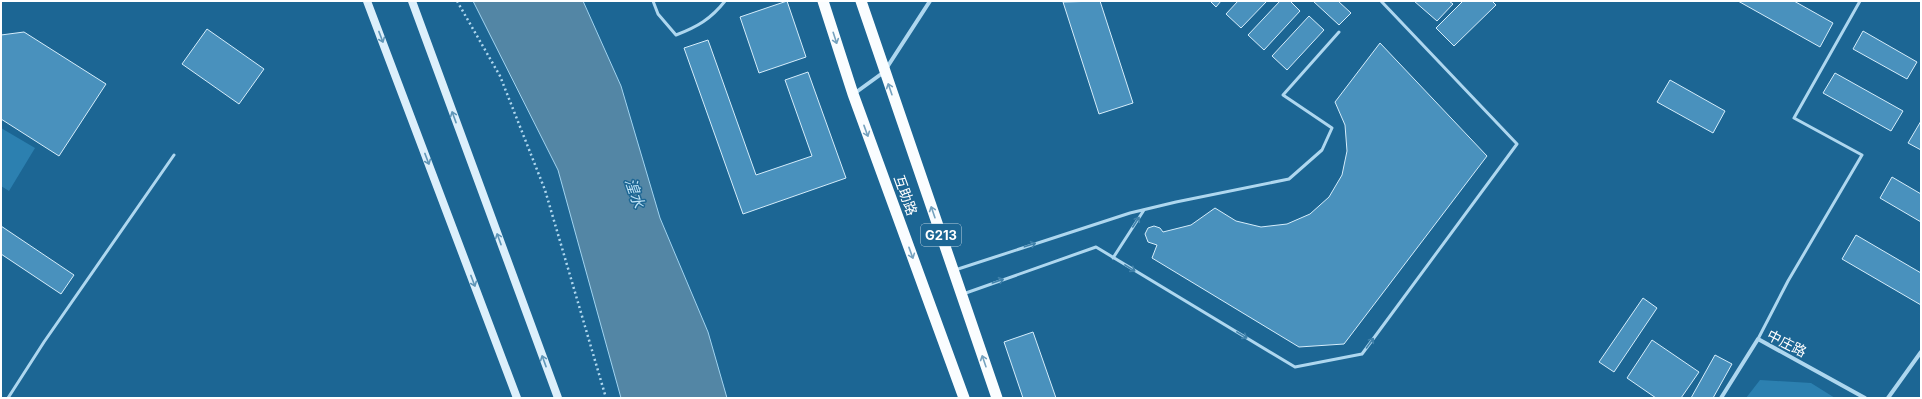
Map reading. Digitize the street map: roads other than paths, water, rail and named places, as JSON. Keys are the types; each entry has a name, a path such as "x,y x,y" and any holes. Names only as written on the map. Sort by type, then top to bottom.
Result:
{"highway":[{"name":"互助路","path":"823,1 853,94 964,398"},
{"name":"互助路","path":"861,1 884,72 997,398"}],"main road":[{"path":"367,1 517,398"},
{"path":"412,1 558,398"}],"street":[{"path":"853,94 884,72 930,1"},
{"name":"中庄路","path":"1722,398 1758,339 1865,398"},
{"path":"1888,398 1921,352"}],"lane":[{"path":"653,1 658,14 676,35 694,28 715,14 725,1"},
{"path":"961,294 1096,247 1295,367 1362,354 1517,144 1381,1"},
{"path":"1758,339 1788,281 1862,155 1794,118 1860,1"},
{"path":"953,270 1130,213 1289,179 1322,150 1332,128 1282,95 1339,32"},
{"path":"8,398 44,342 174,155"},
{"path":"1113,258 1144,210"}],"water":[{"name":"湟水","path":"473,1 583,1 621,86 660,218 708,332 727,398 621,398 558,170"}]}
